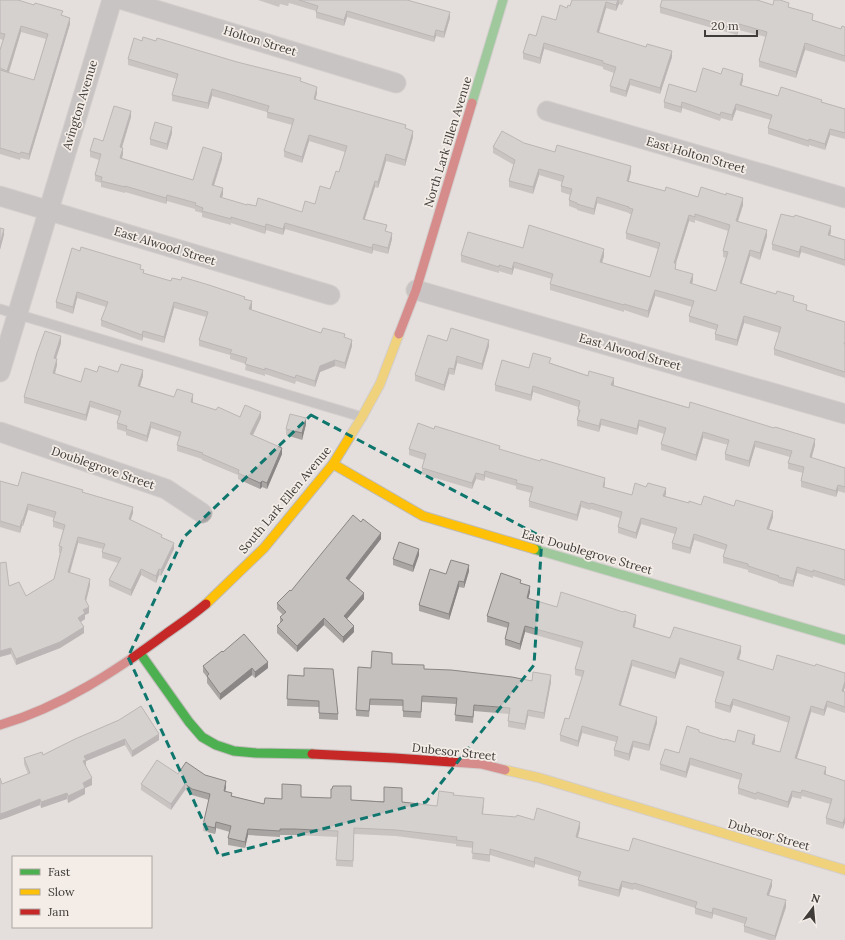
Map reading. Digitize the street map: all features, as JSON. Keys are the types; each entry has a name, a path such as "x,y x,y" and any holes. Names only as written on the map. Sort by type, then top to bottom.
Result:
{"street":[{"name":"Avington Avenue","path":"0,372 9,311 48,211 112,0"},
{"name":"Holton Street","path":"123,0 396,83"},
{"name":"North Lark Ellen Avenue","path":"416,290 503,0"},
{"name":"East Holton Street","path":"547,111 845,198"},
{"name":"East Alwood Street","path":"0,196 330,295"},
{"name":"East Alwood Street","path":"416,290 845,414"},
{"name":"South Lark Ellen Avenue","path":"0,725 20,720 76,693 140,654 205,605 264,548 333,464 362,417 380,384 416,290"},
{"name":"Doublegrove Street","path":"0,432 166,489 202,513"},
{"name":"East Doublegrove Street","path":"333,464 423,516 845,640"},
{"name":"Dubesor Street","path":"140,654 189,722 202,737 216,745 234,751 394,758 481,764 540,778 845,870"}],"lane":[{"path":"9,311 362,417"}],"highlighted area":[{"path":"311,415 542,537 534,665 426,802 219,856 128,657 184,537"}],"building":[{"path":"0,0 18,0 34,5 35,3 63,11 61,15 70,18 29,154 21,152 20,154 0,148 0,70 34,80 48,34 21,26 7,71 0,68 0,50 5,34 0,33"},
{"path":"299,0 407,0 450,12 444,32 436,30 434,37 347,11 344,20 316,12 318,6"},
{"path":"572,0 618,0 616,5 606,2 597,32 646,47 647,44 672,51 660,88 630,79 626,91 610,86 616,67 603,63 603,61 544,43 540,58 523,53 529,34 536,36 542,16 556,20 560,5 567,8 568,5 570,6"},
{"path":"662,0 757,0 773,5 774,0 780,0 789,3 788,7 813,14 812,20 841,29 842,26 845,27 845,56 805,43 796,72 759,61 767,32 739,24 737,29 660,7"},
{"path":"143,37 156,41 157,38 237,62 301,78 300,81 317,87 314,99 406,125 405,128 413,131 405,160 386,154 378,182 375,181 363,219 387,225 385,231 392,233 388,248 373,244 372,248 285,223 283,229 266,224 265,227 231,217 231,219 202,211 203,208 195,205 196,203 167,195 166,198 125,186 101,181 102,177 95,175 101,154 90,151 94,138 103,141 114,106 131,111 120,147 123,148 120,158 193,180 203,147 222,153 212,185 223,188 220,197 247,205 256,206 258,198 302,212 305,201 315,204 320,186 330,189 336,171 339,172 347,146 309,135 302,157 284,151 294,119 267,112 269,106 212,89 208,103 172,95 178,74 128,59 134,38 142,41"},
{"path":"703,68 721,74 723,68 743,74 740,85 778,96 781,87 845,109 845,133 830,129 825,144 809,139 809,141 768,128 772,115 736,104 732,115 721,112 720,115 682,102 681,107 664,102 669,84 696,92"},
{"path":"155,122 172,127 167,144 150,139"},
{"path":"502,131 524,143 555,152 557,145 631,166 627,181 665,191 666,187 698,197 701,187 726,195 726,193 743,198 736,221 767,230 760,253 750,250 740,283 776,294 777,291 794,296 793,301 807,305 806,310 845,322 845,372 774,349 781,327 744,316 737,340 715,334 718,325 689,316 694,301 655,290 648,311 550,284 553,274 514,262 512,269 499,265 499,267 461,255 468,232 523,248 529,225 604,249 600,262 650,277 660,243 626,233 633,209 597,197 594,209 577,204 569,200 572,189 561,186 564,176 539,169 533,187 509,181 515,160 493,147","holes":["695,214 730,225 723,251 728,252 716,291 690,283 693,274 675,269 676,263 674,263 689,215 695,217"]},
{"path":"781,214 794,217 795,215 831,226 828,235 845,240 845,260 801,246 799,252 772,244"},
{"path":"0,228 4,229 0,244"},
{"path":"81,247 141,265 140,269 144,270 143,273 171,281 172,278 181,280 182,277 245,297 244,299 252,301 249,309 321,333 323,328 345,334 344,337 352,340 345,363 335,360 320,366 315,381 296,375 295,378 265,368 265,370 245,364 247,358 230,353 232,350 199,340 208,312 174,302 164,337 143,331 142,335 101,320 108,302 77,292 73,307 56,302 72,248 80,251"},
{"path":"451,328 489,340 482,364 457,356 454,369 449,368 444,385 415,375 428,335 447,341"},
{"path":"45,331 61,336 54,358 57,359 53,373 81,382 85,368 97,372 99,366 118,372 121,364 143,370 138,386 174,397 177,389 193,394 191,402 216,410 218,407 240,417 245,405 261,412 250,434 282,448 267,483 262,481 260,483 238,473 239,470 202,454 203,453 177,445 181,432 151,422 147,436 126,429 127,426 117,423 121,411 90,401 86,415 24,397"},
{"path":"533,353 551,358 549,363 588,376 589,371 614,378 611,385 689,408 690,402 815,439 810,457 845,468 845,487 838,485 836,491 801,481 804,467 788,463 792,451 755,441 749,461 725,454 729,440 703,432 696,455 661,444 666,428 639,420 637,429 601,419 599,426 577,420 580,410 578,409 580,401 533,386 531,395 495,385 502,360 529,368"},
{"path":"290,414 306,418 302,433 286,429"},
{"path":"418,423 434,429 435,426 500,446 499,449 540,461 541,459 605,478 603,487 632,495 635,483 646,487 648,483 666,488 663,496 689,503 689,501 701,505 704,496 734,506 736,500 773,511 767,529 845,550 845,580 813,570 813,572 797,567 793,581 748,566 748,564 723,557 727,545 694,534 690,548 672,543 677,528 641,518 636,533 618,527 622,512 581,501 577,515 529,501 533,487 516,483 517,480 485,471 484,475 476,473 472,483 422,468 426,454 409,449"},
{"path":"22,472 133,507 129,519 162,535 161,537 174,543 161,570 159,569 156,576 141,569 131,590 109,580 121,558 102,552 105,544 78,537 68,572 90,579 85,599 89,607 83,610 85,613 78,618 84,627 60,642 16,659 11,648 0,651 0,563 6,562 9,586 19,582 26,596 54,579 62,547 59,546 65,525 53,521 56,512 28,504 20,527 0,521 0,481 18,486"},
{"path":"353,515 361,522 363,519 381,533 346,578 364,593 344,616 354,626 343,637 324,618 297,646 277,626 283,620 280,617 286,612 277,603 290,590 291,591"},
{"path":"399,542 419,549 413,566 393,559"},
{"path":"451,560 469,565 464,582 459,581 449,614 419,605 430,569 446,574"},
{"path":"501,573 521,580 520,583 530,586 527,598 557,607 561,592 636,615 633,627 663,636 670,638 674,627 741,646 737,659 773,670 777,655 815,666 816,664 845,673 845,681 842,691 845,692 845,707 827,701 824,710 811,706 795,758 826,767 824,774 845,781 845,817 843,823 826,818 832,799 802,790 801,793 792,791 788,802 757,792 756,794 738,788 742,774 690,758 686,772 660,764 665,749 679,753 687,726 699,730 699,732 735,742 738,730 755,735 752,744 780,752 790,717 733,699 730,706 715,702 724,672 680,658 675,673 632,660 619,705 657,717 649,745 633,741 629,754 614,750 618,737 582,726 578,741 560,735 565,718 569,719 584,671 575,669 583,642 525,626 520,644 505,639 509,623 487,616"},
{"path":"244,634 268,662 255,672 252,668 220,694 207,676 209,674 203,666 222,651 223,652"},
{"path":"372,651 392,653 392,664 424,665 424,669 451,670 512,677 532,681 533,672 551,675 544,713 528,710 525,724 508,721 510,708 474,705 473,717 455,715 457,698 422,696 421,712 403,711 403,700 370,699 369,711 356,710 358,667 371,668"},
{"path":"304,668 333,669 338,714 319,713 319,701 287,699 288,675 304,676"},
{"path":"141,706 159,734 132,751 125,739 84,756 86,760 83,761 92,778 83,783 85,788 68,796 67,793 41,802 40,799 0,814 0,778 2,784 30,773 24,758 42,752 43,755 119,720"},
{"path":"157,760 178,774 186,762 205,775 226,781 224,791 232,793 231,796 264,804 265,798 282,799 282,784 301,785 301,797 331,798 331,789 333,786 351,786 351,800 384,802 384,787 402,788 402,802 437,806 439,791 454,793 453,795 484,798 482,814 516,817 517,815 534,820 537,808 580,822 576,837 629,851 633,838 772,880 767,895 786,900 775,936 744,926 747,918 713,908 712,913 695,908 697,902 634,883 622,881 619,890 578,880 581,872 535,857 534,862 490,849 490,855 472,853 473,842 456,840 457,837 396,830 354,828 353,861 336,860 338,831 280,829 280,831 248,829 245,842 228,838 231,826 216,822 215,828 203,825 210,794 192,789 185,784 171,804 141,784"}],"traffic: fast":[{"path":"472,103 503,0"},
{"path":"534,549 845,640"},
{"path":"140,653 189,722 202,737 216,745 234,751 312,754"}],"traffic: slow":[{"path":"206,604 264,548 333,464 380,384 399,334"},
{"path":"333,464 423,516 534,549"},
{"path":"505,770 540,778 845,870"}],"traffic: jam":[{"path":"399,334 416,290 472,103"},
{"path":"0,725 45,708 108,674 206,604"},
{"path":"312,754 481,764 505,770"}]}
